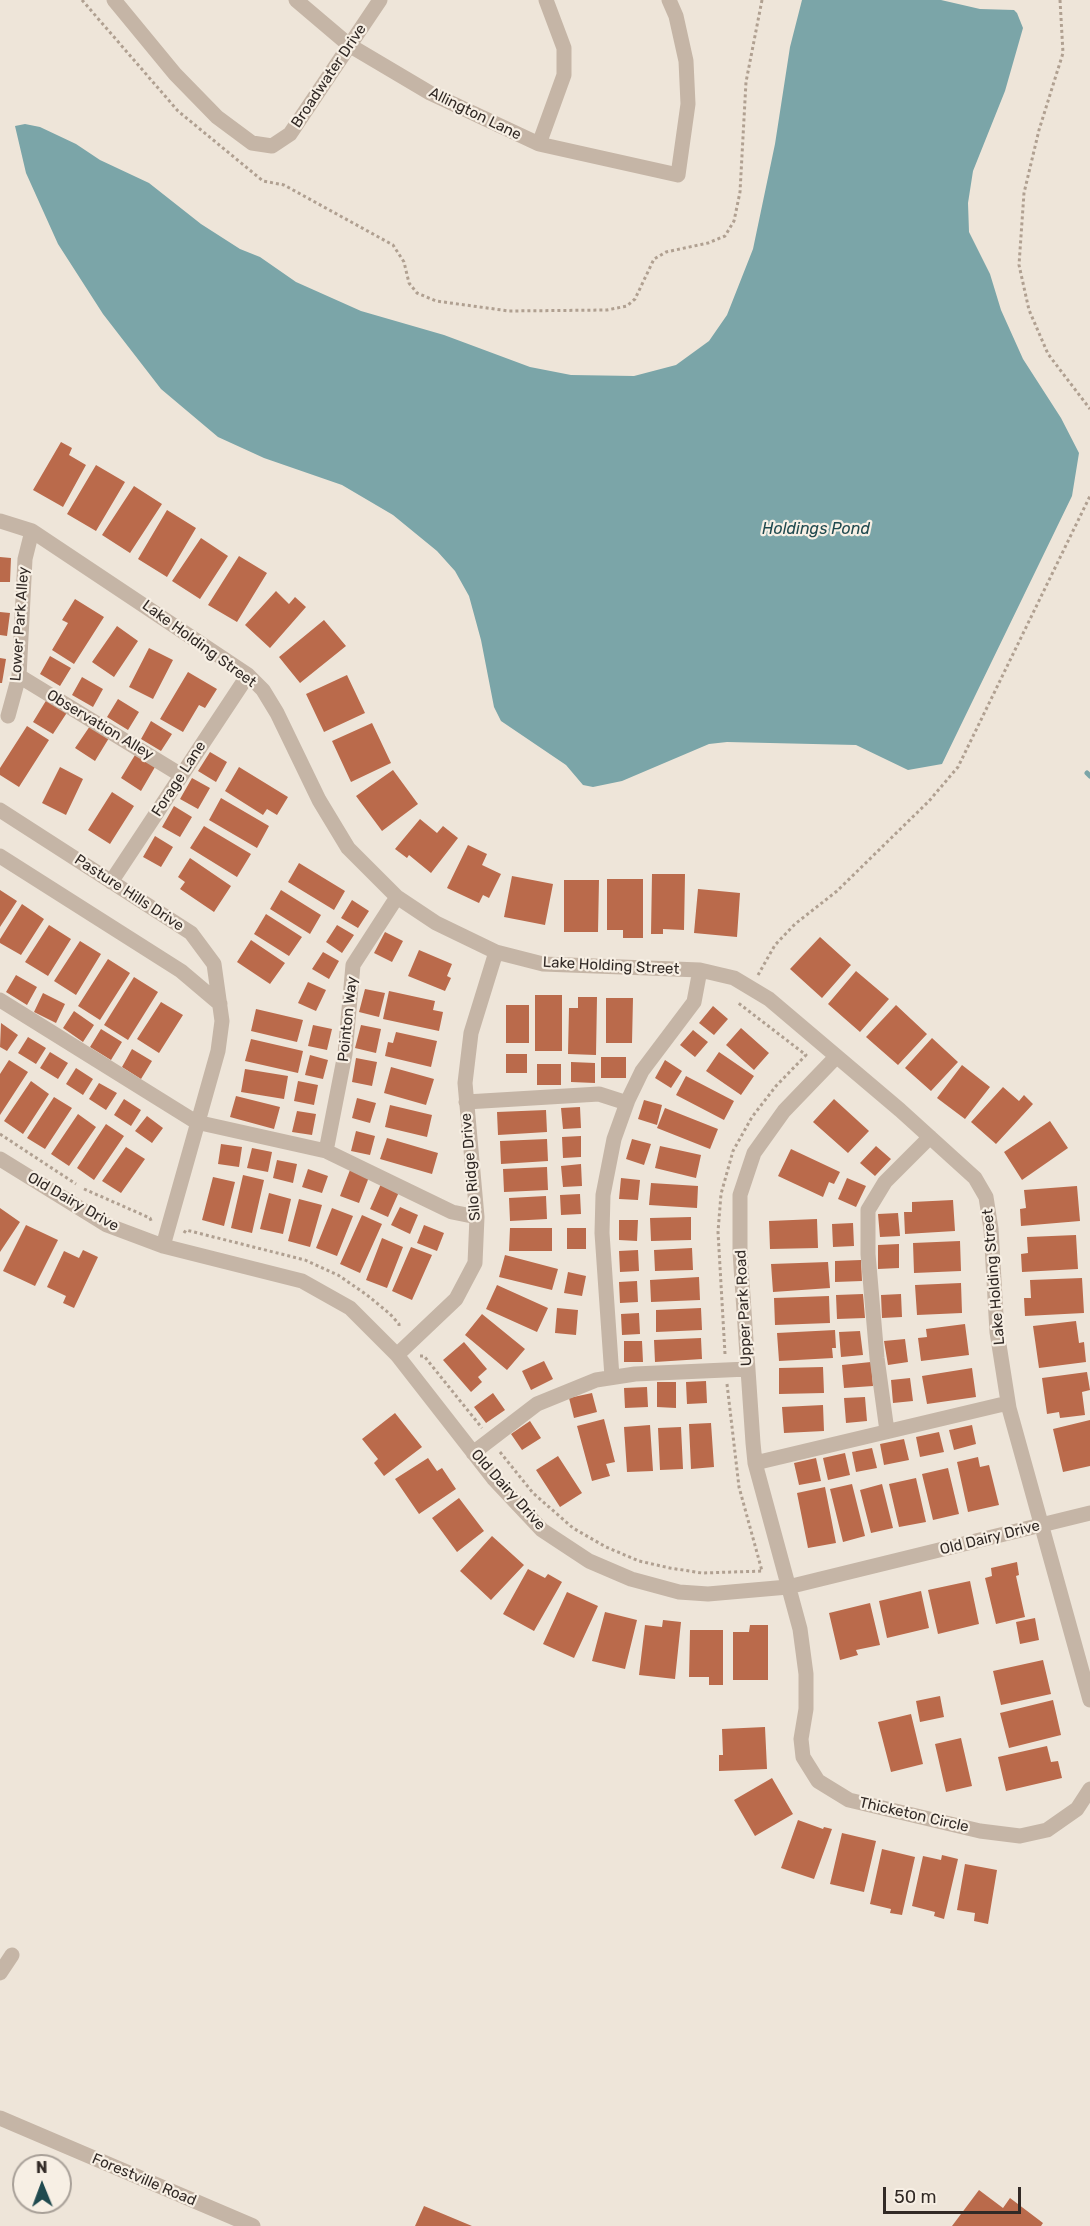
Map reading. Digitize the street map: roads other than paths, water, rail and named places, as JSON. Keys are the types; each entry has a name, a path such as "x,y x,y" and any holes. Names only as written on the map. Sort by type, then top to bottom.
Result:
{"street":[{"name":"Broadwater Drive","path":"114,0 175,74 217,117 252,143 272,146 290,134 380,0"},
{"name":"Allington Lane","path":"296,0 350,45 430,93 539,144 678,175 687,104 686,61 676,16 669,0"},
{"path":"539,144 564,75 564,48 546,0"},
{"name":"Lake Holding Street","path":"0,521 32,531 248,675 262,690 277,713 319,800 348,848 397,897 436,923 496,952 543,964 700,970 734,978 769,999 975,1178 986,1197 991,1229 997,1332 1008,1403 1040,1526"},
{"name":"Lower Park Alley","path":"8,716 19,676 25,559 32,531"},
{"name":"Forage Lane","path":"111,882 248,675"},
{"name":"Observation Alley","path":"19,676 181,775"},
{"name":"Pasture Hills Drive","path":"0,810 191,933 214,964 222,1022 218,1051 196,1122 163,1246"},
{"path":"0,856 181,971 220,1004"},
{"name":"Pointon Way","path":"326,1151 345,1054 353,965 397,897"},
{"name":"Silo Ridge Drive","path":"397,1355 456,1299 475,1263 477,1217 465,1083 471,1034 496,952"},
{"path":"612,1377 602,1233 603,1195 614,1139 642,1071 694,1002 700,970"},
{"path":"0,1000 196,1122 326,1151 452,1212 477,1217"},
{"name":"Upper Park Road","path":"788,1587 755,1463 740,1195 754,1153 784,1111 836,1058"},
{"path":"466,1102 599,1094 627,1103"},
{"path":"887,1431 876,1346 868,1254 868,1210 885,1182 930,1137"},
{"name":"Old Dairy Drive","path":"0,1158 107,1225 163,1246 302,1281 350,1308 397,1355 493,1478 542,1530 589,1562 631,1579 680,1592 708,1594 788,1587 1090,1513"},
{"path":"473,1453 537,1404 568,1389 612,1377 635,1374 748,1369"},
{"path":"755,1463 1008,1403"},
{"path":"1040,1526 1090,1700"},
{"name":"Thicketon Circle","path":"788,1587 800,1629 806,1674 806,1709 801,1739 803,1756 818,1780 849,1800 980,1831 1020,1836 1047,1830 1077,1809 1090,1789"},
{"path":"0,1973 12,1955"},
{"name":"Forestville Road","path":"0,2119 253,2226"}],"water":[{"name":"Holdings Pond","path":"802,0 941,0 980,9 1014,10 1017,13 1023,28 1005,91 973,171 968,203 969,232 990,274 1001,310 1023,359 1061,418 1079,453 1072,496 942,764 908,770 856,745 727,742 709,744 622,781 593,787 583,785 566,765 501,721 494,707 481,640 469,596 455,571 437,551 393,515 342,485 264,458 218,437 161,389 103,314 58,244 26,173 15,126 25,124 40,127 76,144 100,160 149,183 201,224 240,249 260,257 296,282 361,311 444,335 530,367 571,375 634,376 676,365 709,341 727,315 753,249 775,144 790,47"}],"waterway":[{"path":"1087,773 1090,776"}]}
